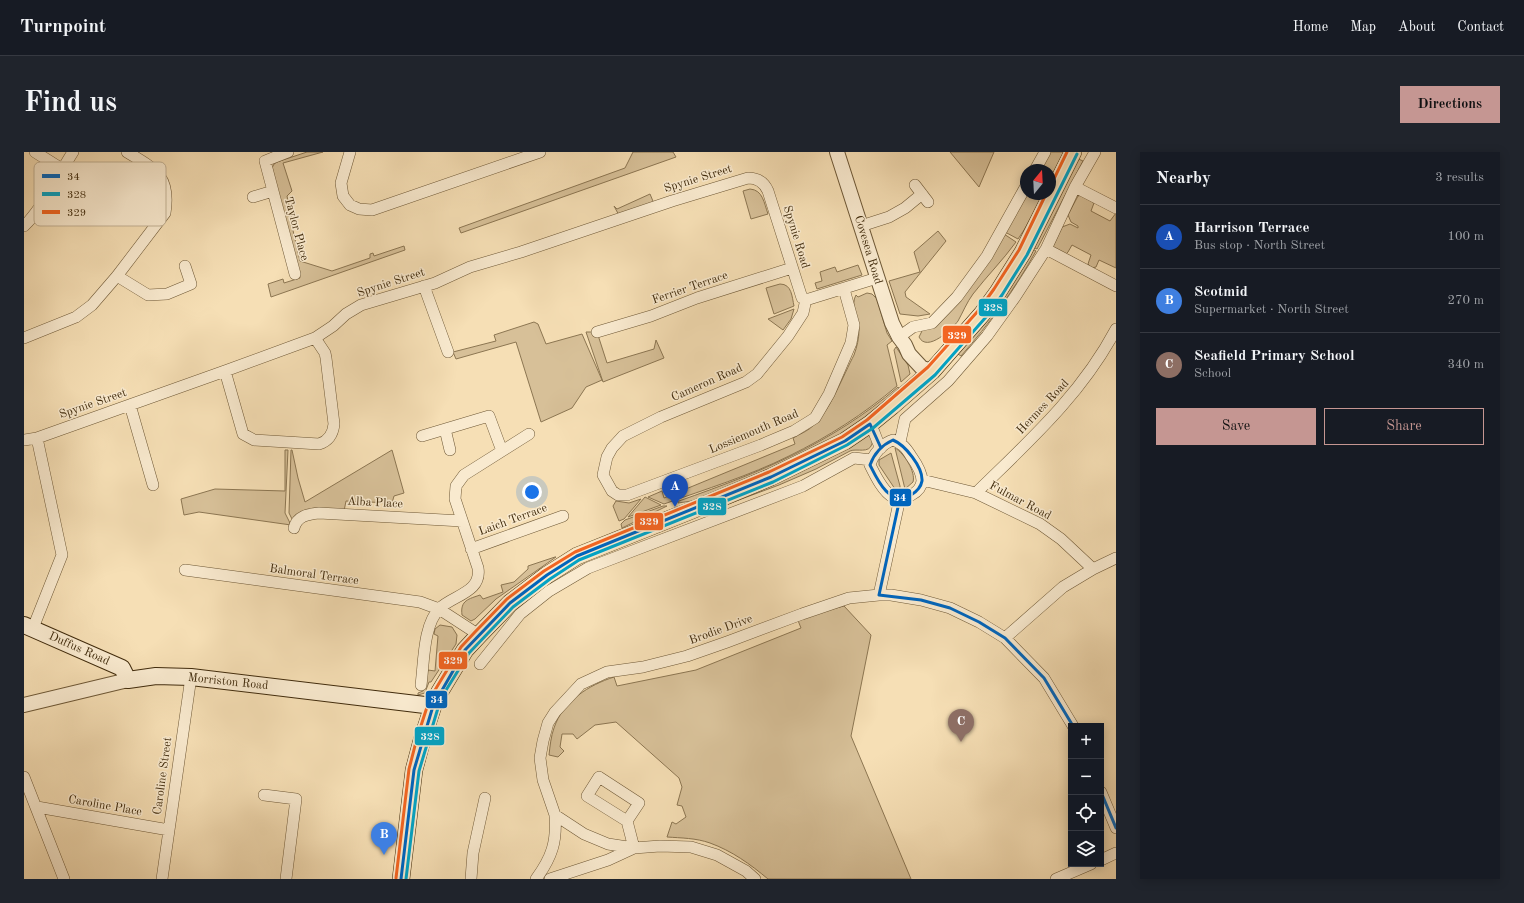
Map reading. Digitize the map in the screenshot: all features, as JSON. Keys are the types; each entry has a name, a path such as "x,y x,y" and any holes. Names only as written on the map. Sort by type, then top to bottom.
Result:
{"main road":[{"path":"401,879 414,770 433,706 465,650 510,603 547,575 577,556 771,477 873,429 932,371 982,314 1010,275 1023,252 1073,152"},
{"name":"Duffus Road","path":"28,626 122,668 128,680"},
{"name":"Morriston Road","path":"128,680 156,676 191,678 433,706"}],"street":[{"path":"35,152 51,162"},
{"path":"67,162 73,152"},
{"path":"127,152 144,162"},
{"name":"Taylor Place","path":"288,152 263,156 295,274"},
{"path":"348,153 341,183 344,196 350,204 359,209 372,210 540,152"},
{"name":"Covesea Road","path":"838,152 892,323 909,354 922,368 932,371"},
{"path":"1038,164 1045,152"},
{"path":"900,442 905,418 948,381 987,336 1015,297 1046,249 1075,187 1095,152"},
{"name":"Spynie Street","path":"24,440 37,438 315,338 333,326 346,314 361,305 435,283 470,266 521,252 672,201 748,178 753,178 762,183"},
{"name":"Spynie Road","path":"762,183 768,191 802,298 806,299"},
{"path":"861,226 889,217 925,198 915,185"},
{"path":"1075,187 1116,208"},
{"path":"166,190 166,207"},
{"name":"Taylor Place","path":"253,197 273,191"},
{"path":"902,341 913,327 932,323 956,297 986,256 1020,196"},
{"path":"24,226 34,216"},
{"path":"24,338 76,317 92,305 117,276 155,226"},
{"path":"1046,249 1116,286"},
{"path":"117,276 148,296 166,294 191,284 185,266"},
{"name":"Ferrier Terrace","path":"597,332 651,316 697,298 792,268"},
{"path":"806,299 877,278"},
{"path":"424,286 448,352"},
{"name":"Lossiemouth Road","path":"603,475 612,491 618,495 627,495 761,446 794,431 815,418 829,394 851,343 854,325 844,289"},
{"name":"Cameron Road","path":"603,475 607,457 612,448 624,436 661,417 746,382 757,374 796,324 803,313 806,299"},
{"name":"Hermes Road","path":"976,492 1042,428 1081,384 1106,347 1116,329"},
{"path":"226,371 240,427 243,434 248,438 254,440 319,444 326,442 334,430 334,424 325,353 315,338"},
{"path":"130,405 153,485"},
{"path":"422,436 488,416 502,451"},
{"path":"445,429 450,450"},
{"path":"873,429 877,441 884,446"},
{"path":"421,685 427,634 439,608 456,597 466,593 477,583 479,574 455,499 456,486 464,475 529,434"},
{"path":"28,626 62,555 37,438"},
{"path":"894,440 900,442 915,463 922,480 919,489 907,497 897,498 886,491 870,465 871,460 876,453 884,446 894,440"},
{"path":"480,664 520,614 550,591 588,568 803,486 849,460 860,457 871,460"},
{"name":"Fulmar Road","path":"922,480 976,492 1040,524 1060,539 1093,569"},
{"path":"879,595 897,517 897,498"},
{"name":"Alba Place","path":"294,528 297,521 303,516 307,514 319,513 462,521"},
{"name":"Laich Terrace","path":"471,549 563,516"},
{"path":"1005,638 1063,587 1093,569 1116,558"},
{"name":"Balmoral Terrace","path":"185,570 420,602 439,608 479,636"},
{"name":"Brodie Drive","path":"536,879 550,858 556,831 555,815 543,780 540,758 543,741 548,723 555,712 581,684 607,672 643,667 687,656 849,598 879,595 921,600 950,608 978,622 1005,638 1044,678 1071,723"},
{"name":"Caroline Street","path":"162,879 191,678"},
{"name":"Morriston Road","path":"24,705 128,680"},
{"path":"24,777 64,879"},
{"path":"627,821 639,803 599,777 587,796 627,821 634,848"},
{"path":"264,795 296,799 286,879"},
{"path":"1102,795 1116,828"},
{"path":"471,879 473,854 485,798"},
{"name":"Caroline Place","path":"37,807 169,830"},
{"path":"555,815 584,834 608,844 634,848 660,846 691,847 717,855 746,871 755,879"},
{"path":"550,879 608,860 634,848"},
{"path":"1104,859 1116,854"},
{"path":"1056,879 1084,867"}],"shaded area":[{"path":"307,152 323,152 283,163 292,191 287,196 300,261 332,271 370,258 370,254 373,253 374,256 404,246 405,250 271,297 268,284 283,279 284,283 300,278 272,168 277,162"},
{"path":"633,152 673,152 676,157 461,233 459,228 625,168"},
{"path":"950,152 994,152 979,187"},
{"path":"1047,152 1064,152 1056,170 1056,164 1041,164"},
{"path":"1074,157 1083,161 1037,249 1029,245 1052,200 1056,200 1056,192"},
{"path":"750,189 760,194 768,214 751,219 743,191"},
{"path":"650,194 655,206 621,219 614,206 617,209"},
{"path":"1082,195 1094,203 1091,211 1110,221 1116,213 1116,268 1099,260 1096,267 1092,268 1088,264 1091,255 1072,245 1066,254 1053,246 1062,227 1070,224 1078,228 1078,226 1071,222 1068,215 1078,196"},
{"path":"1023,200 1041,200 1018,239 1005,232"},
{"path":"938,231 946,241 905,292 906,297 930,314 918,316 900,314 889,281 920,272 914,252"},
{"path":"1004,234 1016,242 973,294 958,321 939,338 928,342 923,341 919,337 922,331 919,329 929,327"},
{"path":"1029,247 1036,251 1019,279 982,331 961,356 958,354"},
{"path":"858,265 862,275 817,289 815,283 822,281 820,272 835,267 837,272"},
{"path":"780,284 787,286 789,289 794,306 774,314 766,288"},
{"path":"867,293 872,294 877,299 887,333 892,341 887,345 897,386 872,406 818,441 774,463 727,482 664,504 648,497 662,491 664,498 795,444 793,438 807,431 820,419 836,392 854,355 858,342 859,330 854,308 854,299 856,295 858,297"},
{"path":"794,309 791,319 783,330 768,319"},
{"path":"534,322 538,324 546,344 582,334 602,380 586,387 572,408 541,422 516,342 456,359 453,352 496,341 494,335"},
{"path":"586,332 597,332 607,363 654,349 656,340 664,358 603,382"},
{"path":"896,347 908,365 910,374 901,382 894,350"},
{"path":"898,387 901,391 850,431 705,499 678,503 679,501 767,467 821,440 847,425"},
{"path":"868,435 871,438 872,444 866,450 850,451 816,469 779,485 634,539"},
{"path":"895,448 905,458 913,473 913,482 905,489"},
{"path":"285,450 288,450 285,513 291,525 199,512 184,515 181,499 215,489 285,491"},
{"path":"291,450 305,502 392,450 404,493 394,496 392,503 346,501 344,511 293,521 289,513"},
{"path":"891,453 900,490 895,489 879,465 879,460"},
{"path":"645,497 661,505 628,517"},
{"path":"641,499 624,519 619,521 613,506 616,501 629,503"},
{"path":"663,506 667,506 622,528 621,524 625,520"},
{"path":"555,557 496,599 475,619 471,621 462,615 462,606 466,601 480,595 483,599 503,592 501,585 514,582 528,569 528,566"},
{"path":"844,606 871,635 851,736 911,879 768,879 740,858 718,846 688,838 667,837 672,822 676,824 686,817 682,806 677,805 682,787 679,778 616,722 595,725 577,739 573,734 562,734 560,747 564,751 558,757 549,755 553,731 558,718 570,702 578,695 595,685 614,677 617,686 696,670 801,628 797,618"},
{"path":"440,625 452,627 457,635 456,644 431,682 429,682 426,690 428,692 418,695 418,693 423,691 428,670 435,671 438,636 434,634 435,629"}],"transit line":[{"name":"329","path":"1056,175 1067,152"},
{"name":"328","path":"406,879 419,771 443,695 469,653 513,607 550,579 579,560 773,482 847,445 873,428 935,375 986,317 1002,295 1027,255 1077,154"},
{"name":"329","path":"396,878 409,769 417,738 428,704 435,690 461,647 475,632 507,599 544,571 575,552 769,472 842,437 867,420 928,367 978,311 1019,250 1043,200"},
{"name":"34","path":"401,879 414,770 433,706 465,650 510,603 547,575 577,556 771,477 845,441 870,424 881,448"},
{"name":"34","path":"893,440 908,451 920,469 922,475 922,481 918,489 911,495 903,498 890,495 885,490 870,465 879,450 885,444 893,440"},
{"name":"34","path":"900,498 879,595 921,600 950,608 979,622 1005,638 1044,678 1071,723"},
{"name":"34","path":"1102,795 1116,828"}],"place":[{"name":"Harrison Terrace","path":"675,507"},
{"name":"Seafield Primary School","path":"961,742"},
{"name":"Scotmid","path":"384,855"}]}
